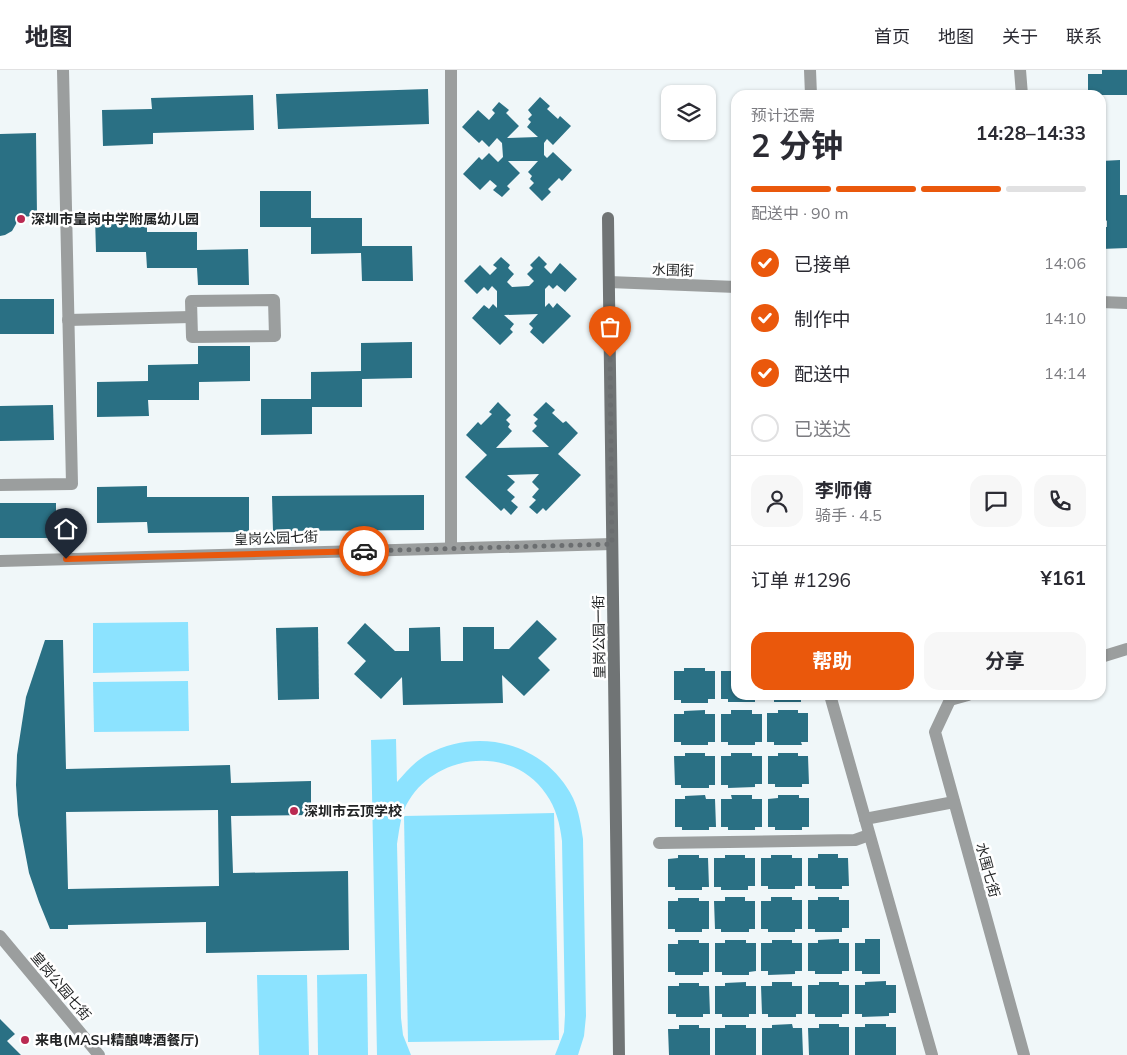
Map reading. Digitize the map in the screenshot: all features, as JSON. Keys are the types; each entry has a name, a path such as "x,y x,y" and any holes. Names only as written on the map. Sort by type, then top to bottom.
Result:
{"street":[{"path":"0,485 72,484 63,70"},
{"path":"451,70 451,548"},
{"path":"810,70 811,90"},
{"path":"1020,70 1022,90"},
{"name":"皇岗公园一街","path":"608,218 619,1055"},
{"name":"水围街","path":"609,282 731,287"},
{"path":"274,300 275,336 192,337 192,317 191,302 274,300"},
{"path":"1106,302 1127,303"},
{"path":"68,320 192,317"},
{"name":"皇岗公园七街","path":"0,561 612,544"},
{"path":"1106,655 1127,649"},
{"path":"831,700 932,1055"},
{"name":"水围七街","path":"949,700 935,732 1024,1055"},
{"path":"865,819 954,802"},
{"path":"659,843 856,840 870,835"},
{"name":"皇岗公园七街","path":"0,936 99,1055"}],"shaded area":[{"path":"188,622 189,671 93,673 93,623"},
{"path":"188,681 189,731 94,732 93,682"},
{"path":"396,739 397,782 415,763 428,754 448,746 469,741 490,741 510,745 529,753 546,764 561,779 573,798 581,823 583,839 586,1016 584,1036 578,1055 555,1055 564,1032 565,1015 562,841 557,816 546,794 531,777 512,767 492,761 471,762 450,767 431,777 416,791 404,810 397,844 401,1018 403,1035 411,1055 377,1055 371,740"},
{"path":"554,813 559,1040 408,1042 404,816"},
{"path":"367,974 368,1055 318,1055 317,975"},
{"path":"257,975 307,975 309,1055 259,1055"}],"building":[{"path":"1102,70 1127,70 1127,95 1106,95 1106,90 1088,90 1088,74 1102,74"},
{"path":"428,89 429,124 278,129 276,94"},
{"path":"253,95 254,130 153,133 153,144 103,146 102,110 152,109 151,98"},
{"path":"540,97 550,106 547,109 558,119 560,116 571,126 553,145 547,139 544,143 544,155 547,158 553,152 572,170 562,181 559,178 548,189 551,192 542,201 529,188 534,183 530,179 532,176 528,172 538,161 508,161 520,173 507,186 510,189 502,197 493,190 497,186 490,180 480,190 463,174 479,157 482,160 489,153 498,162 503,157 502,143 497,138 489,147 482,140 479,143 462,127 478,110 489,120 495,113 492,110 499,102 509,110 506,113 519,126 507,138 538,137 527,127 531,122 528,119 532,115 528,110"},
{"path":"36,133 37,216 18,217 12,231 0,236 0,134"},
{"path":"1120,160 1120,195 1127,195 1127,248 1106,249 1106,161"},
{"path":"260,191 311,191 311,218 362,218 362,246 412,246 413,281 362,281 361,253 311,254 311,227 260,227"},
{"path":"147,216 147,232 197,232 197,250 248,249 249,285 198,285 197,268 147,268 146,252 96,252 95,217"},
{"path":"539,256 547,264 544,267 551,274 560,263 577,279 565,292 557,285 553,289 549,285 545,289 545,307 549,303 553,308 557,303 571,316 543,344 530,332 533,328 529,324 538,314 504,315 514,324 510,329 513,332 500,345 472,318 484,305 489,309 493,304 497,308 497,291 492,286 488,291 484,287 477,294 464,281 480,265 490,275 497,268 493,265 501,257 510,265 508,268 514,274 507,282 512,287 529,286 534,281 527,274 533,268 530,265"},
{"path":"0,299 54,299 54,334 0,334"},
{"path":"412,342 412,378 362,379 362,407 312,407 312,434 261,435 261,399 311,399 311,372 361,371 361,343"},
{"path":"198,346 250,346 250,381 199,382 199,400 148,400 149,416 97,417 97,382 148,381 148,365 198,364"},
{"path":"498,402 511,415 506,420 510,424 508,427 512,431 496,448 549,447 532,431 537,426 534,423 538,419 533,415 546,402 555,410 552,413 563,423 566,421 578,433 558,454 581,475 546,511 543,508 537,514 529,507 536,500 532,497 539,489 532,482 539,474 507,475 515,482 507,490 515,497 511,501 518,507 511,515 504,508 501,511 465,477 487,455 466,435 478,422 481,425 492,414 489,412"},
{"path":"53,405 54,440 0,441 0,406"},
{"path":"147,486 147,497 249,497 249,532 148,533 147,522 97,523 97,487"},
{"path":"424,495 424,530 273,531 272,496"},
{"path":"0,503 56,503 56,538 0,538"},
{"path":"537,620 557,639 538,658 550,670 524,696 502,675 503,703 403,705 402,677 381,699 354,674 366,661 347,643 365,623 395,651 409,651 409,628 440,627 441,661 463,661 463,627 494,627 494,649 509,649"},
{"path":"318,627 319,699 278,700 276,628"},
{"path":"45,640 63,640 66,769 230,765 231,783 311,781 311,815 231,816 233,873 348,871 349,950 206,953 206,922 68,925 68,929 50,929 29,873 18,815 17,755 26,697","holes":["218,810 219,886 68,889 66,812"]},
{"path":"684,668 705,668 705,671 715,671 715,699 708,699 708,703 681,703 681,700 674,700 674,671 684,671"},
{"path":"721,671 731,671 731,700 755,700 755,702 728,702 728,699 721,699"},
{"path":"774,700 801,700 801,702 774,702"},
{"path":"705,710 705,714 715,714 715,742 708,742 708,745 681,745 681,742 674,742 674,714 684,714 684,711"},
{"path":"731,710 752,710 752,714 762,714 762,742 755,742 755,745 728,745 728,742 721,742 721,714 731,714"},
{"path":"778,710 798,710 798,713 808,713 808,742 801,742 802,745 774,745 774,742 767,742 767,713 778,713"},
{"path":"685,753 705,753 705,756 715,756 715,785 709,785 709,788 681,788 681,785 675,785 674,756 685,756"},
{"path":"731,753 752,753 752,756 762,756 762,784 755,784 755,787 728,788 728,785 721,785 721,756 731,756"},
{"path":"778,753 798,753 798,756 808,756 809,784 802,784 802,787 775,787 775,784 768,784 768,756 778,756"},
{"path":"705,795 706,799 715,799 716,827 709,827 709,830 682,830 682,827 675,827 675,799 685,799 685,796"},
{"path":"731,795 752,795 752,799 762,799 762,827 755,827 755,830 728,830 728,827 721,827 721,799 732,799"},
{"path":"778,795 799,795 799,798 809,798 809,827 802,827 802,830 775,830 775,827 768,827 768,799 778,798"},
{"path":"818,854 838,854 838,858 848,858 849,886 842,886 842,889 815,889 815,886 808,886 808,858 818,858"},
{"path":"678,855 699,855 699,858 708,858 709,887 702,887 702,890 675,890 675,887 668,887 668,859 678,858"},
{"path":"725,855 745,855 745,858 755,858 755,886 748,886 748,890 721,890 721,887 714,887 714,858 725,858"},
{"path":"771,855 792,855 792,858 802,858 802,886 795,886 795,889 768,889 768,886 761,886 761,858 771,858"},
{"path":"725,897 745,897 745,901 755,901 755,929 749,929 749,932 721,932 721,929 715,929 714,901 725,901"},
{"path":"771,897 792,897 792,900 802,900 802,929 795,929 795,932 768,932 768,929 761,929 761,901 771,901"},
{"path":"818,897 839,897 839,900 849,900 849,928 842,928 842,932 815,932 815,929 808,929 808,900 818,900"},
{"path":"678,898 699,898 699,901 709,901 709,929 702,929 702,932 675,932 675,929 668,929 668,901 678,901"},
{"path":"839,939 839,943 849,943 849,971 842,971 842,974 815,974 815,971 808,971 808,943 818,943 818,940"},
{"path":"865,939 880,939 880,974 862,974 862,971 855,971 855,943 865,943"},
{"path":"678,940 699,940 699,943 709,943 709,972 703,972 703,975 675,975 675,972 668,972 668,944 678,944"},
{"path":"725,940 746,940 746,943 756,943 756,971 749,972 749,975 722,975 722,972 715,972 715,943 725,943"},
{"path":"772,940 792,940 792,943 802,943 802,971 795,971 795,974 768,975 768,971 761,971 761,943 772,943"},
{"path":"886,981 886,985 896,985 896,1013 889,1013 889,1016 862,1017 862,1014 855,1014 855,985 865,985 865,982"},
{"path":"746,982 746,986 756,986 756,1014 749,1014 749,1017 722,1017 722,1014 715,1014 715,986 725,986 725,983"},
{"path":"772,982 792,982 792,986 802,986 802,1014 796,1014 796,1017 768,1017 768,1014 762,1014 761,986 772,986"},
{"path":"819,982 839,982 839,985 849,985 849,1014 842,1014 842,1017 815,1017 815,1014 808,1014 808,985 819,985"},
{"path":"679,983 699,983 699,986 709,986 710,1014 703,1014 703,1017 676,1017 676,1014 668,1014 668,986 679,986"},
{"path":"0,1019 15,1034 7,1041 21,1055 0,1055"},
{"path":"792,1024 793,1028 802,1028 803,1055 762,1055 762,1028 772,1028 772,1025"},
{"path":"819,1024 839,1024 839,1027 849,1027 849,1055 809,1055 808,1028 819,1028"},
{"path":"865,1024 886,1024 886,1027 896,1027 896,1055 855,1055 855,1027 865,1027"},
{"path":"679,1025 699,1025 699,1028 710,1028 710,1055 669,1055 668,1029 679,1029"},
{"path":"725,1025 746,1025 746,1028 756,1028 756,1055 715,1055 715,1028 725,1028"}],"way so far":[{"path":"364,551 612,544 610,357"}],"place":[{"name":"深圳市皇岗中学附属幼儿园","path":"21,219"},
{"name":"深圳市云顶学校","path":"294,811"},
{"name":"来电(MASH精酿啤酒餐厅)","path":"25,1040"}],"route":[{"path":"66,559 364,551"}]}
